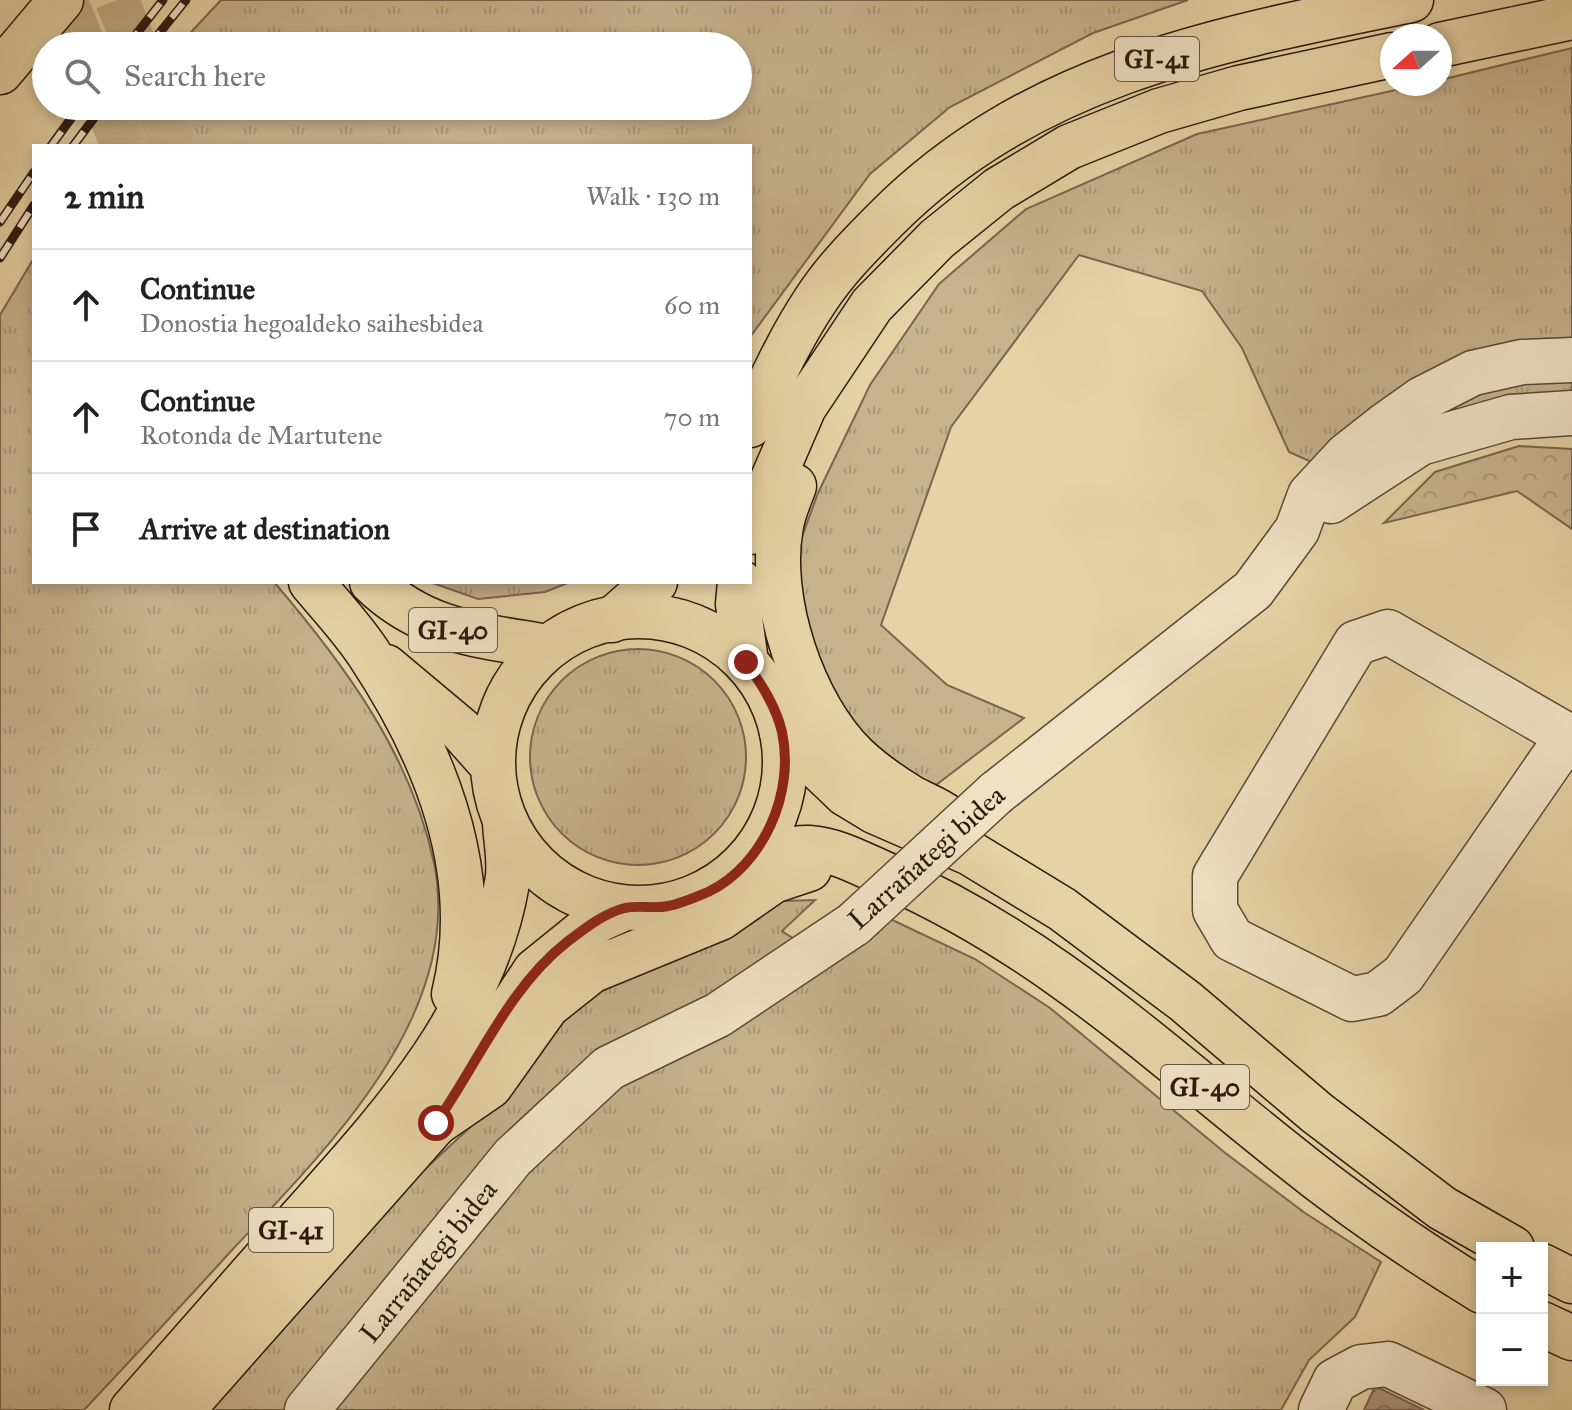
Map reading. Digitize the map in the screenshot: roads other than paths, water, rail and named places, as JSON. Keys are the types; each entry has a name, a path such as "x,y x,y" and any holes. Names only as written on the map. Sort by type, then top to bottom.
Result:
{"main road":[{"path":"34,32 61,0"},
{"name":"GI-41","path":"752,421 792,338 816,299 855,250 915,190 977,142 1050,100 1150,60 1256,32 1411,0"},
{"path":"1452,42 1572,17"},
{"path":"0,72 32,34"},
{"name":"GI-41","path":"752,527 804,407 872,305 937,239 999,189 1069,147 1159,111 1239,88 1380,58"},
{"path":"752,388 792,338"},
{"path":"833,366 781,525 779,592 786,623 828,725 856,757 884,779 946,815 970,853"},
{"name":"GI-40","path":"313,584 368,653 460,729 492,765"},
{"name":"GI-40","path":"374,584 395,604 441,628 547,647"},
{"name":"GI-41","path":"612,620 653,584"},
{"name":"GI-41","path":"740,584 738,604 746,662"},
{"name":"GI-41","path":"132,1410 400,1106 442,1044 482,974 497,929 508,880 505,821 492,765 498,721 517,681 547,647 582,627 612,620 667,618 710,634 746,662 769,695 782,733 785,780 772,825 745,864 710,891 669,906 625,908 587,900 553,881 525,854 505,821"},
{"path":"368,653 430,766 443,797 460,864 462,934 458,978 442,1044"},
{"name":"GI-40","path":"782,733 846,794 874,811 970,853 1074,918 1185,1001 1317,1113 1442,1208 1502,1242"},
{"path":"745,864 784,851 808,848 829,851 886,875"},
{"path":"436,1123 490,1086 547,1006 591,971 720,918 759,889 789,875 824,867 886,875"},
{"name":"GI-40","path":"886,875 969,914 1030,951 1098,999 1286,1154 1415,1250 1476,1287"},
{"name":"GI-41","path":"182,1410 436,1123 535,971 598,920 625,908"},
{"path":"1548,1269 1572,1281"},
{"path":"1548,1327 1572,1338"}],"street":[{"name":"Larrañategi bidea","path":"307,1410 513,1157 609,1068 718,1015 854,924 996,793 1253,590 1297,530 1310,495 1347,455 1422,399 1473,373 1522,362 1572,360"},
{"path":"1297,530 1334,498 1420,443 1511,417 1572,413"},
{"path":"1388,632 1570,737 1403,975 1378,994 1352,999 1232,939 1215,910 1215,876 1356,643 1388,632"},
{"path":"1321,1410 1335,1381 1361,1367 1388,1364 1484,1410"}],"water":[{"path":"1375,1386 1424,1410 1364,1410"}],"tunnel":[{"path":"65,0 78,32"},
{"path":"117,0 130,32"},
{"path":"113,120 122,144"},
{"path":"164,120 173,144"}],"railway":[{"path":"138,32 163,0"},
{"path":"160,32 186,0"},
{"path":"52,144 70,120"},
{"path":"74,144 92,120"},
{"path":"0,222 32,175"},
{"path":"0,258 32,208"}]}
